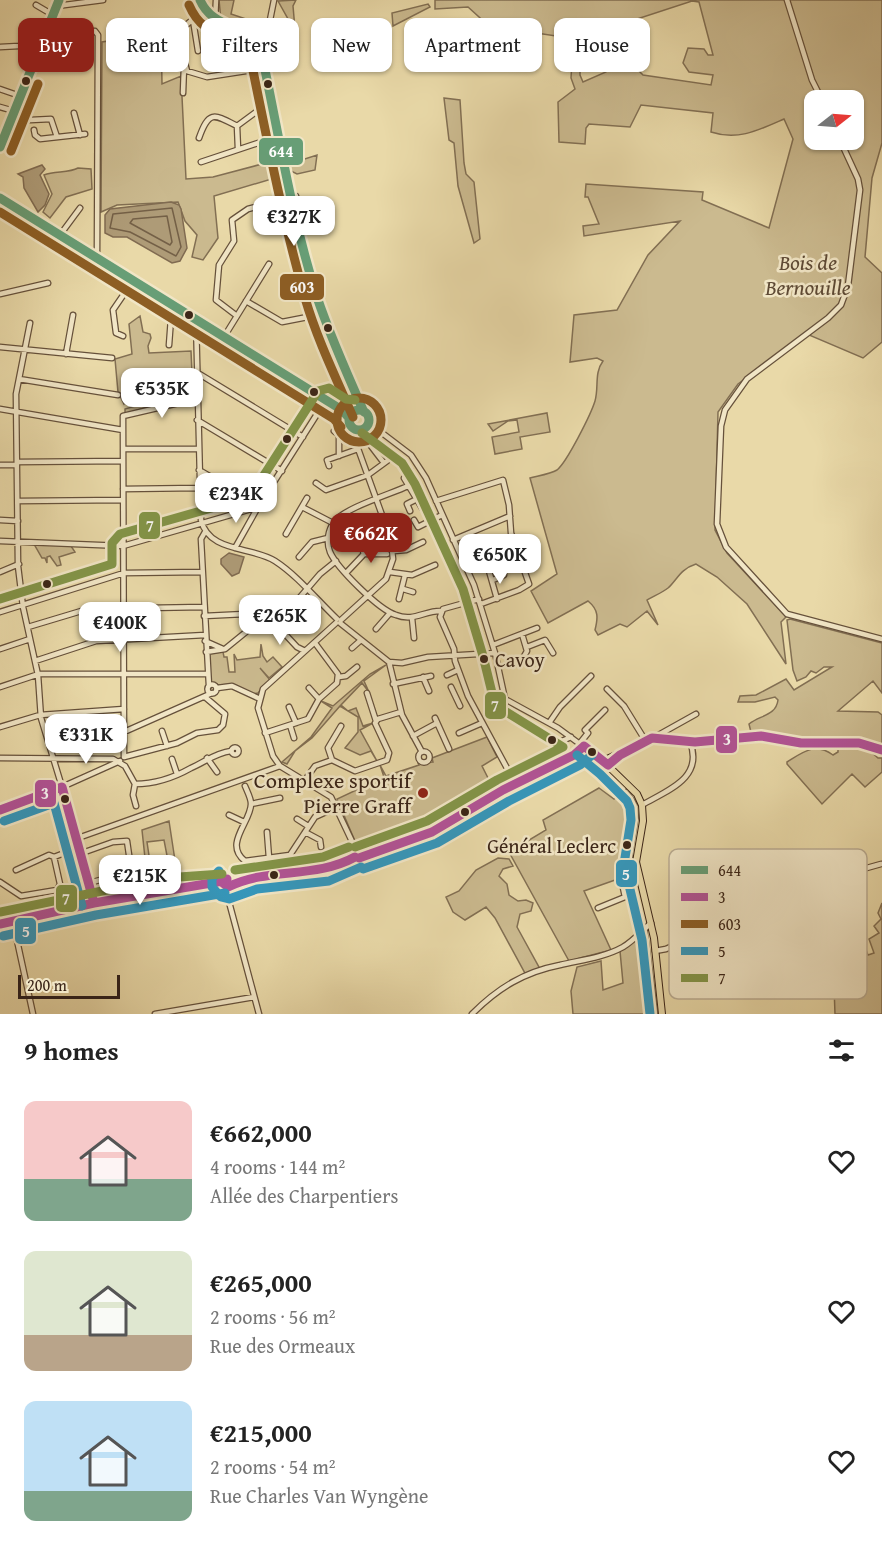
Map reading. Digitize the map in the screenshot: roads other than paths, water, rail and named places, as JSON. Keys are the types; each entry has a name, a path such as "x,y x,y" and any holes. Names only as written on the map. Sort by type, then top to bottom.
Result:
{"main road":[{"path":"662,1014 656,951 635,856 643,821 642,805 637,794 606,763 645,740 653,738 690,742 761,736 801,743 859,743 882,750"}],"street":[{"path":"52,18 58,2 103,0"},
{"path":"200,0 204,10 212,18"},
{"path":"215,18 216,0"},
{"path":"270,18 274,0"},
{"path":"787,0 817,90"},
{"path":"36,5 53,15"},
{"path":"189,23 204,10"},
{"path":"193,20 198,51"},
{"path":"94,32 97,32 97,258"},
{"path":"0,47 18,46"},
{"path":"189,71 207,77 240,72"},
{"path":"0,147 30,72"},
{"path":"183,93 184,72"},
{"path":"267,72 321,314 369,423 415,459 436,501 480,602 507,701 549,723 606,763"},
{"path":"0,89 20,96"},
{"path":"237,126 272,101"},
{"path":"0,107 14,111"},
{"path":"34,130 34,135 40,139 82,135 74,113"},
{"path":"199,138 204,123 212,117 223,117 237,126"},
{"path":"10,122 51,119 57,137"},
{"path":"237,126 238,149"},
{"path":"201,162 258,143"},
{"path":"845,150 858,179 860,190 848,286 841,305 828,318 747,379 725,410 721,426 717,524 726,547 788,614 882,639"},
{"path":"237,316 216,300 219,265 234,241 232,220 248,208 294,197"},
{"path":"0,198 342,410 350,419 351,425 360,430 382,435"},
{"path":"60,235 80,208"},
{"path":"224,337 269,264"},
{"path":"121,273 124,294 113,310 116,333 123,336"},
{"path":"0,294 48,283"},
{"path":"246,301 282,322 321,314"},
{"path":"169,345 172,305"},
{"path":"66,354 73,315"},
{"path":"196,319 196,420 201,522 205,532 217,542 271,560 389,662 402,663 428,657 495,653"},
{"path":"30,323 19,379 16,410 18,521 21,542 18,564 23,604 38,675 40,715 78,838 94,903"},
{"path":"0,347 112,358"},
{"path":"196,372 303,437"},
{"path":"19,379 118,395"},
{"path":"350,419 357,398"},
{"path":"136,806 133,795 135,784 122,759 124,732 123,416 196,399"},
{"path":"235,548 258,507 326,400"},
{"path":"0,409 123,430"},
{"path":"342,410 364,412"},
{"path":"196,420 282,471"},
{"path":"358,855 337,807 329,795 280,766 272,754 258,710 258,698 267,686 369,595 390,572 394,551 355,441 360,430 369,423"},
{"path":"334,431 339,435 339,456"},
{"path":"371,446 384,463"},
{"path":"123,449 198,448"},
{"path":"329,466 327,460 358,449"},
{"path":"316,483 326,490 368,475 394,456"},
{"path":"0,465 123,461"},
{"path":"199,470 254,502 258,507"},
{"path":"410,470 404,478 415,500 422,508"},
{"path":"408,486 345,513 333,523 328,538 329,551 336,561 390,613 412,618 497,599 529,584 511,533 503,480 436,501"},
{"path":"123,489 199,488"},
{"path":"286,534 307,498"},
{"path":"18,501 123,500"},
{"path":"410,511 407,504 415,500"},
{"path":"0,541 124,546 258,507"},
{"path":"302,507 333,523"},
{"path":"414,520 418,527 442,515"},
{"path":"453,540 510,516"},
{"path":"0,520 18,521"},
{"path":"205,532 201,538 206,674 208,691 212,693"},
{"path":"364,554 358,539 370,533"},
{"path":"391,540 403,534"},
{"path":"299,557 312,542 328,538"},
{"path":"394,551 406,550 423,542"},
{"path":"475,549 493,580 497,599"},
{"path":"347,572 364,554 387,554"},
{"path":"485,563 502,557 504,575 493,580"},
{"path":"276,625 306,590 336,561"},
{"path":"0,572 18,564"},
{"path":"390,572 405,575 426,572 435,565"},
{"path":"0,612 124,573 202,572"},
{"path":"399,599 405,575"},
{"path":"403,589 413,592"},
{"path":"28,627 88,609 204,607"},
{"path":"440,611 468,696 515,783"},
{"path":"206,652 223,650 257,623 286,613"},
{"path":"376,629 390,613"},
{"path":"204,616 245,614"},
{"path":"269,617 297,647 305,651"},
{"path":"412,618 414,638"},
{"path":"493,645 537,628"},
{"path":"516,661 525,656 527,647 522,634"},
{"path":"35,661 96,641 205,638 223,650"},
{"path":"0,649 30,639"},
{"path":"352,648 361,640"},
{"path":"527,647 545,640 554,653"},
{"path":"265,733 309,718 320,699 338,683 339,677 315,643"},
{"path":"389,662 401,712 422,752"},
{"path":"339,677 346,676 357,667"},
{"path":"447,675 458,670"},
{"path":"0,687 38,675 206,674"},
{"path":"393,684 431,676"},
{"path":"549,723 560,707 591,676"},
{"path":"423,677 429,691"},
{"path":"209,686 213,684 217,688"},
{"path":"124,732 206,697 217,688 232,686 258,698"},
{"path":"451,687 459,703 468,696"},
{"path":"309,688 320,699"},
{"path":"607,689 624,706 645,740"},
{"path":"305,780 315,766 332,760 357,771 387,760 389,753 375,727 376,721 372,715 367,693"},
{"path":"0,810 62,788 122,759 167,746 197,733 218,729 223,725 223,710 206,697"},
{"path":"289,707 294,738"},
{"path":"0,728 40,715 124,709"},
{"path":"0,924 94,903 315,870 343,863 358,855 369,854 430,833 515,783 574,754 588,733 585,730 605,710"},
{"path":"376,721 401,712"},
{"path":"653,738 696,714"},
{"path":"413,736 436,721 449,749"},
{"path":"459,733 482,723"},
{"path":"332,760 328,748 341,726"},
{"path":"162,731 167,746"},
{"path":"553,746 571,737"},
{"path":"642,805 684,781 694,762 690,742"},
{"path":"135,784 149,783 177,774 207,758 231,751"},
{"path":"0,758 122,759"},
{"path":"207,758 217,772"},
{"path":"172,759 177,774"},
{"path":"78,838 280,766"},
{"path":"247,778 245,786 251,804 236,840 240,857 247,861 292,854 315,817 337,807"},
{"path":"238,781 245,786"},
{"path":"251,804 280,798"},
{"path":"229,815 244,822"},
{"path":"297,819 308,826"},
{"path":"267,832 269,858"},
{"path":"305,832 320,840 321,847"},
{"path":"82,853 113,842 127,841 134,889"},
{"path":"16,870 49,855 54,857 80,847"},
{"path":"0,882 21,896 57,890 60,884 54,857"},
{"path":"89,883 132,875"},
{"path":"598,908 625,897 622,883 639,877"},
{"path":"227,884 259,1014"},
{"path":"13,921 33,1014"},
{"path":"472,1014 491,996 516,979 540,969 605,955 633,940 651,923"},
{"path":"656,951 669,948"},
{"path":"159,1014 255,997"}],"water":[{"path":"42,165 45,169 40,175 49,194 45,205 38,212 24,188 23,177 18,174"},
{"path":"171,202 179,205 181,209 187,248 180,261 172,263 127,237 113,237 105,233 105,215 110,209"},
{"path":"229,553 244,557 239,573 232,576 221,564 221,559"}],"place":[{"name":"Cavoy","path":"484,659"},
{"name":"Complexe sportif Pierre Graff","path":"423,793"},
{"name":"Général Leclerc","path":"627,845"}],"park label":[{"name":"Bois de Bernouille","path":"808,274"}]}
